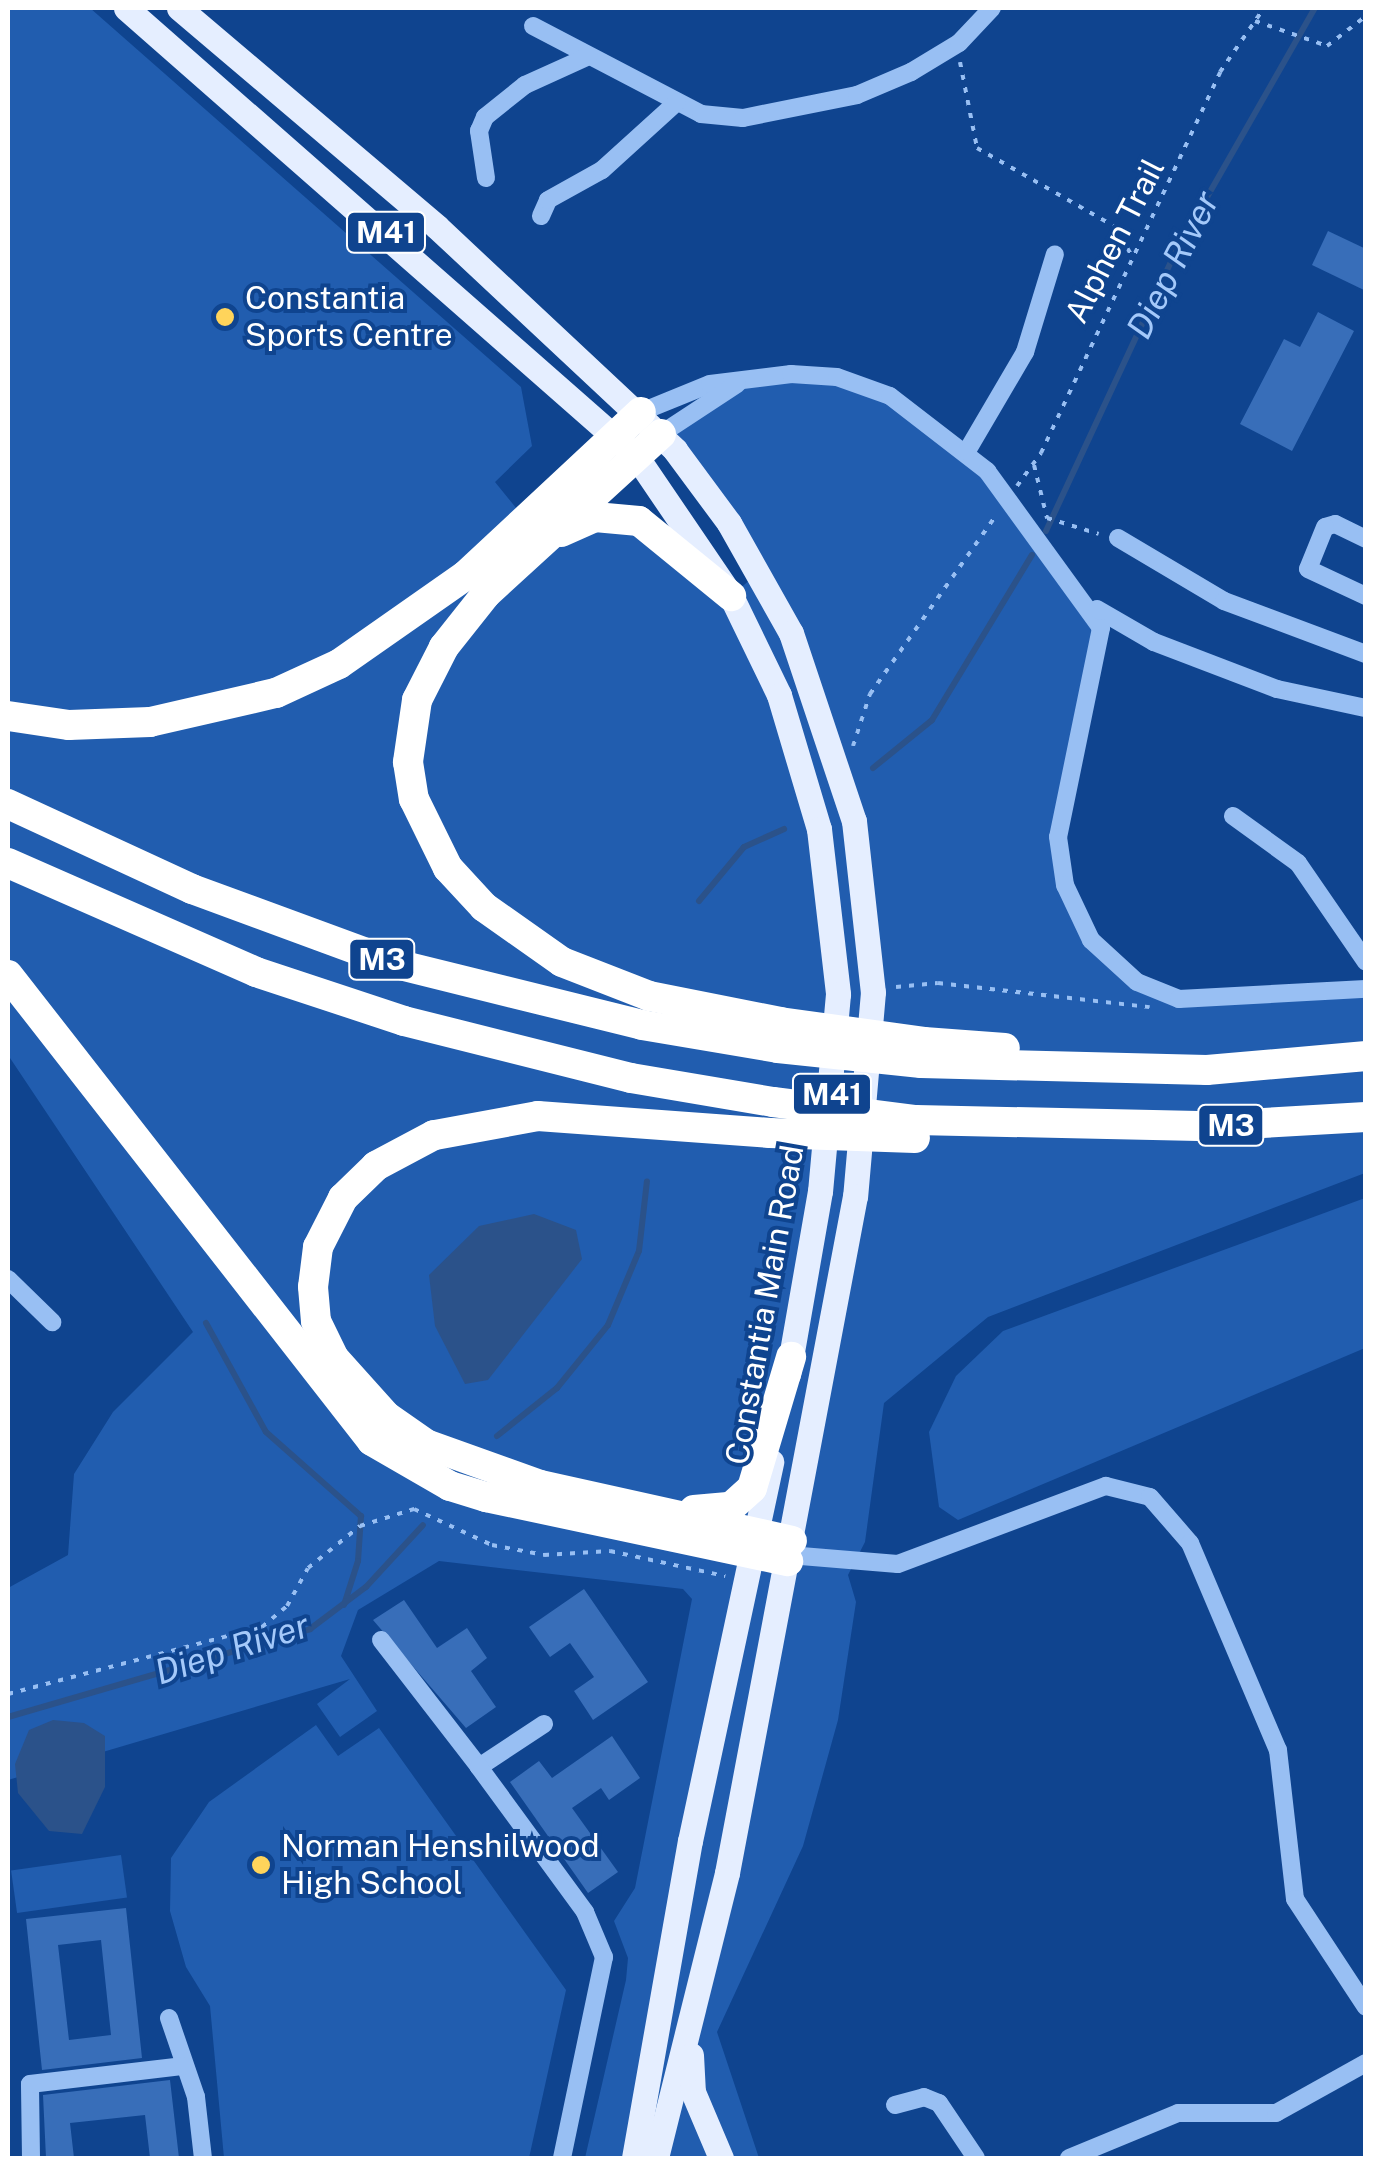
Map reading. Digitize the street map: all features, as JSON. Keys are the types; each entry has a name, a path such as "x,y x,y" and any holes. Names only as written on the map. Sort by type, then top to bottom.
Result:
{"highway":[{"path":"8,716 69,725 213,712 340,664 466,575 651,422"},
{"path":"625,446 543,542 486,594 444,647 417,700 408,762 420,822 484,907 562,962 649,996 779,1035 923,1052 1352,1057"},
{"path":"543,542 588,519 632,518 667,536 731,596"},
{"name":"M3","path":"8,804 210,896 396,964 779,1035"},
{"name":"M3","path":"8,863 238,966 404,1021 630,1078 916,1129 1366,1116"},
{"path":"8,975 372,1441 486,1497 790,1552"},
{"path":"756,1544 461,1460 386,1416 356,1387 316,1321 316,1260 329,1220 376,1166 434,1135 490,1121 593,1118 770,1133 916,1129"},
{"path":"617,1502 703,1511 740,1502 757,1479 791,1358"}],"main road":[{"name":"Constantia Main Road","path":"126,8 625,446 731,596 780,694 807,780 832,910 834,1082 791,1358 756,1544 690,1841 665,2010 634,2158"},
{"name":"Constantia Main Road","path":"179,8 651,422 729,523 791,633 840,766 867,903 870,1086 790,1552 700,1990 656,2158"},
{"path":"700,1990 690,2078 721,2158"},
{"path":"665,2010 672,2096 709,2133"}],"street":[{"path":"533,26 677,102 744,118 857,95 938,58 992,8"},
{"path":"486,178 479,131 485,118 525,86 589,56"},
{"path":"541,216 548,200 602,170 677,102"},
{"path":"967,451 1025,352 1055,254"},
{"path":"651,422 668,395 742,381 808,374 862,384 909,405 967,451 1009,496 1109,632 1154,642 1277,689 1366,708"},
{"path":"651,422 742,381"},
{"path":"1366,539 1335,524 1325,527 1308,569 1366,596"},
{"path":"1118,538 1224,601 1366,654"},
{"path":"1109,632 1093,658 1058,837 1072,906 1106,958 1153,990 1204,1002 1366,989"},
{"path":"1233,816 1298,863 1366,962"},
{"path":"8,1279 52,1322"},
{"path":"790,1552 898,1564 1106,1486 1150,1498 1190,1543 1278,1750 1295,1899 1366,2007"},
{"path":"381,1640 584,1912 604,1957 562,2158"},
{"path":"479,1767 544,1724"},
{"path":"169,2018 184,2066 203,2158"},
{"path":"1069,2158 1178,2113 1276,2112 1366,2063"},
{"path":"31,2158 30,2084 184,2066"},
{"path":"895,2106 924,2098 939,2103 976,2158"}],"path":[{"name":"Alphen Trail","path":"852,749 870,694 1034,463 1220,72 1264,8"},
{"path":"1255,21 1314,44 1340,40 1366,16"},
{"path":"960,68 977,148 1114,226 1132,257"},
{"path":"1034,463 1047,518 1118,538"},
{"path":"887,988 938,984 1127,1009 1166,1006"},
{"path":"8,1694 262,1627 287,1606 308,1568 360,1526 414,1509 492,1545 544,1555 610,1551 725,1576"}],"shaded area":[{"path":"8,8 90,8 521,387 532,446 495,482 543,541 614,516 731,596 758,573 661,434 742,381 862,383 967,451 1101,628 1058,837 1082,925 1153,990 1365,989 1365,1173 988,1317 884,1403 865,1542 848,1575 856,1602 838,1720 803,1846 717,2032 759,2158 585,2158 626,1980 628,1958 614,1921 635,1888 692,1599 683,1589 439,1561 358,1610 341,1656 377,1711 340,1737 317,1704 350,1679 8,1780 8,1588 68,1555 74,1474 113,1412 193,1332 8,1055"},
{"path":"1365,1198 1365,1348 958,1520 939,1507 929,1432 956,1376 1003,1331"},
{"path":"534,1214 576,1230 582,1259 488,1380 465,1384 435,1326 429,1275 479,1226"},
{"path":"53,1720 84,1723 105,1736 105,1787 82,1834 49,1831 18,1793 15,1764 29,1730"},
{"path":"316,1725 338,1756 379,1728 566,1990 529,2158 224,2158 210,2006 186,1967 170,1911 171,1858 209,1802"},
{"path":"121,1855 127,1898 17,1913 11,1870"}],"building":[{"path":"1328,231 1366,249 1366,291 1312,265"},
{"path":"1318,312 1354,331 1292,451 1240,424 1284,339 1300,347"},
{"path":"584,1589 648,1682 593,1720 574,1691 594,1677 570,1643 550,1657 529,1627"},
{"path":"404,1600 437,1648 467,1628 487,1658 471,1671 496,1707 466,1728 373,1620"},
{"path":"612,1736 640,1778 609,1800 601,1788 572,1808 618,1872 588,1893 510,1782 539,1761 552,1778"},
{"path":"126,1908 142,2058 42,2070 26,1919","holes":["101,1940 111,2035 69,2040 58,1945"]},
{"path":"170,2080 179,2158 150,2158 145,2115 70,2123 74,2158 46,2158 43,2095"}],"waterway":[{"name":"Diep River","path":"1046,531 1174,255 1315,8"},
{"name":"Diep River","path":"873,768 932,720 1032,555"},
{"name":"Diep River","path":"699,901 744,847 784,829"},
{"name":"Diep River","path":"497,1436 557,1388 608,1325 639,1251 647,1181"},
{"path":"206,1323 266,1432 361,1516 358,1561 344,1605"},
{"name":"Diep River","path":"8,1717 310,1629 366,1587 423,1525"}],"place":[{"name":"Constantia Sports Centre","path":"225,317"},
{"name":"Norman Henshilwood High School","path":"261,1865"}]}
